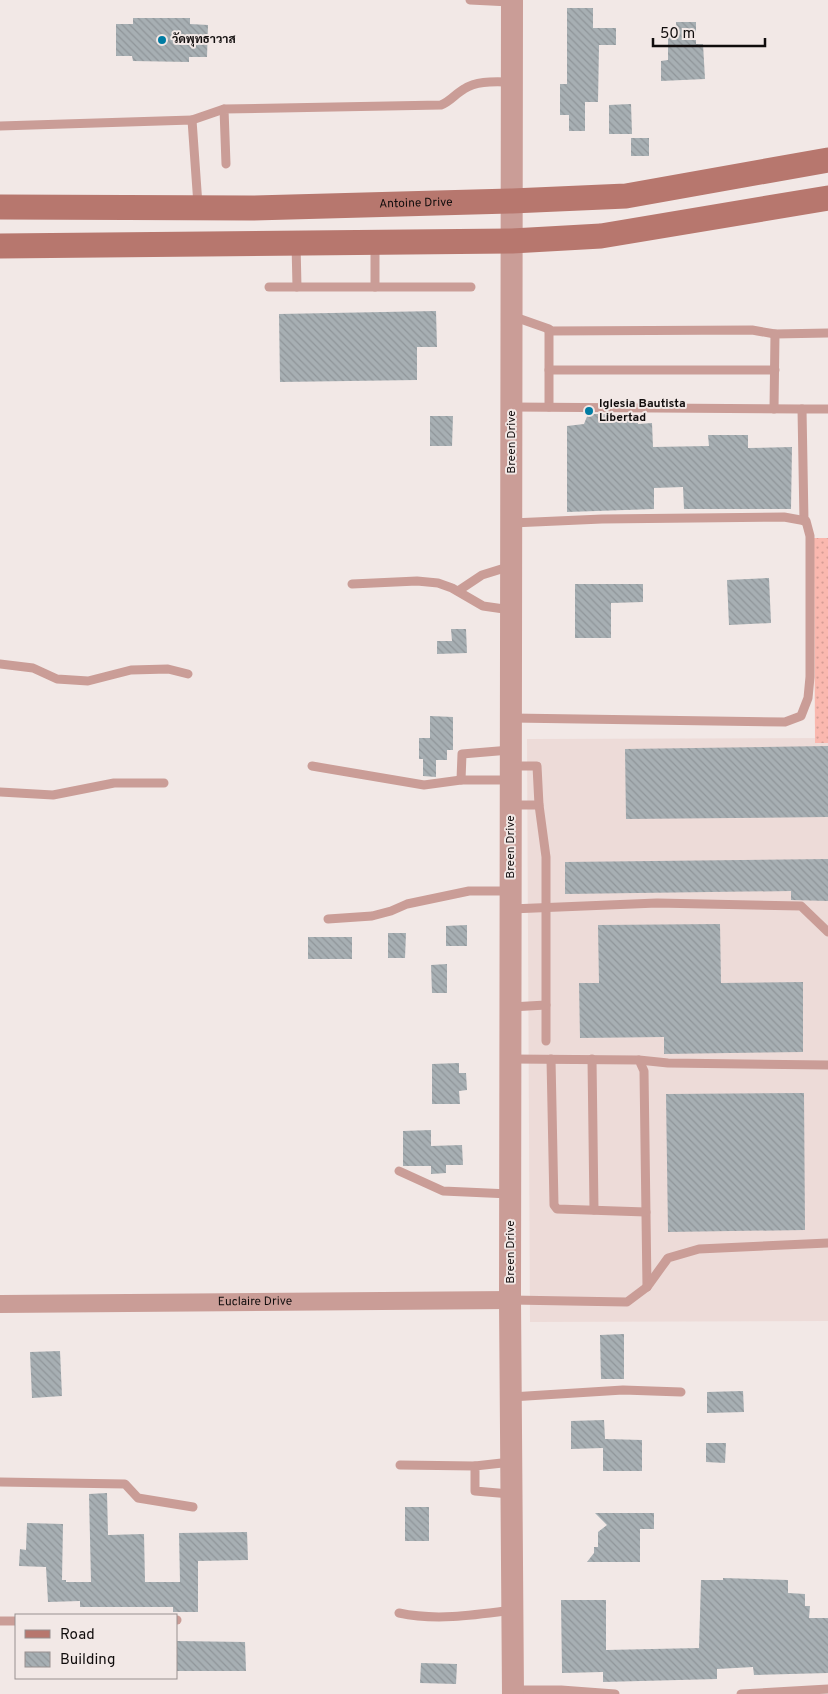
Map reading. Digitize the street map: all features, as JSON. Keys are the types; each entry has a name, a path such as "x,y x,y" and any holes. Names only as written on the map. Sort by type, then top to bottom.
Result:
{"main road":[{"name":"Antoine Drive","path":"0,207 252,208 626,196 828,160"},
{"path":"791,166 798,202"},
{"path":"0,246 512,242 601,236 679,225 828,198"},
{"path":"252,208 252,244"}],"street":[{"name":"Breen Drive","path":"512,1 510,1300 513,1692"},
{"name":"Euclaire Drive","path":"0,1304 510,1300"}],"lane":[{"path":"470,0 512,1"},
{"path":"0,126 192,120 224,109 441,106 451,101 464,89 485,81 512,82"},
{"path":"224,109 226,164"},
{"path":"192,120 198,208"},
{"path":"296,243 297,287"},
{"path":"374,287 375,243"},
{"path":"269,287 471,287"},
{"path":"512,316 536,324 549,331 752,330 776,334 828,333"},
{"path":"548,407 549,331"},
{"path":"774,409 776,334"},
{"path":"548,370 775,370"},
{"path":"512,407 828,409"},
{"path":"512,718 785,722 801,716 808,698 810,678 810,536 806,521 804,521 802,409"},
{"path":"512,523 602,519 784,517 804,521"},
{"path":"458,591 482,576 512,566"},
{"path":"352,584 428,581 446,584 483,606 512,610"},
{"path":"0,664 33,668 57,679 88,681 122,671 168,669 188,674"},
{"path":"461,780 462,754 511,765 537,766 539,805 546,857 546,1041"},
{"path":"312,766 424,785 461,780 511,765"},
{"path":"0,792 53,795 114,783 164,783"},
{"path":"511,805 539,805"},
{"path":"328,919 372,916 407,904 470,892 546,908 657,903 801,906 828,932"},
{"path":"511,1007 546,1005"},
{"path":"511,1059 592,1059 668,1063 828,1065"},
{"path":"551,1059 554,1205 557,1209 646,1212"},
{"path":"592,1059 594,1210"},
{"path":"639,1060 644,1071 647,1287"},
{"path":"399,1171 443,1191 511,1194"},
{"path":"510,1300 627,1302 647,1287 668,1258 699,1249 828,1243"},
{"path":"511,1396 623,1390 681,1392"},
{"path":"400,1465 475,1466 512,1462"},
{"path":"475,1466 475,1491 512,1494"},
{"path":"0,1482 125,1484 138,1498 193,1507"},
{"path":"399,1613 412,1616 454,1617 512,1610"},
{"path":"0,1622 15,1621"},
{"path":"741,1694 828,1689"},
{"path":"513,1692 561,1690 615,1694"}],"shaded area":[{"path":"814,538 828,538 828,743 815,743"},
{"path":"828,738 828,1321 530,1322 527,739"}],"building":[{"path":"567,8 593,8 593,28 616,28 616,45 599,45 598,102 585,102 585,131 569,131 569,115 560,115 560,84 567,84"},
{"name":"วัดพุทธาวาส","path":"133,18 190,18 190,24 208,25 207,57 189,57 189,62 133,61 132,56 116,56 116,24 133,24"},
{"path":"676,22 696,22 696,44 703,44 705,79 661,81 661,61 668,60 668,37 677,37"},
{"path":"631,104 632,134 609,134 609,105"},
{"path":"631,138 649,138 649,156 631,156"},
{"path":"436,311 437,347 417,347 417,380 280,382 279,314"},
{"path":"588,414 638,414 638,424 652,423 653,447 709,446 708,435 748,435 748,448 792,447 791,509 684,509 683,487 654,488 654,509 567,512 567,426 584,424"},
{"path":"430,416 453,416 452,446 430,446"},
{"path":"769,578 771,623 729,625 727,580"},
{"path":"575,584 643,584 643,602 611,603 611,638 575,638"},
{"path":"451,629 466,629 467,653 437,654 437,641 452,641"},
{"path":"430,716 453,717 453,750 447,750 447,760 436,760 436,777 423,776 423,759 419,759 419,738 430,738"},
{"path":"828,746 828,817 626,819 625,749"},
{"path":"828,859 828,901 791,900 791,891 565,894 565,862"},
{"path":"720,924 721,983 803,982 803,1052 664,1054 664,1037 580,1038 579,983 599,983 598,925"},
{"path":"467,925 467,946 446,946 446,926"},
{"path":"388,933 406,933 405,958 388,958"},
{"path":"308,937 352,937 352,959 308,959"},
{"path":"447,964 447,993 432,993 431,965"},
{"path":"459,1063 459,1073 466,1073 467,1090 459,1091 460,1104 432,1104 432,1064"},
{"path":"804,1093 805,1230 668,1232 666,1094"},
{"path":"431,1130 431,1146 462,1145 463,1165 446,1165 446,1173 431,1174 431,1166 403,1166 403,1131"},
{"path":"624,1334 624,1379 601,1379 600,1335"},
{"path":"60,1351 62,1396 32,1398 30,1352"},
{"path":"743,1391 744,1412 707,1413 707,1392"},
{"path":"604,1420 605,1439 642,1440 642,1471 603,1471 603,1448 571,1449 571,1421"},
{"path":"706,1443 726,1443 725,1463 706,1462"},
{"path":"107,1493 108,1535 144,1534 145,1582 180,1582 179,1533 247,1532 248,1560 198,1561 198,1612 173,1612 173,1607 80,1607 80,1601 48,1602 46,1567 19,1566 20,1549 26,1550 27,1523 63,1524 62,1580 66,1580 66,1582 91,1582 89,1494"},
{"path":"405,1507 429,1507 429,1541 405,1541"},
{"path":"595,1513 654,1513 654,1529 640,1529 640,1562 587,1562 594,1553 594,1547 598,1547 598,1532 607,1525"},
{"path":"723,1578 788,1580 788,1593 805,1594 805,1606 810,1606 809,1618 828,1618 828,1673 754,1675 753,1667 717,1669 717,1679 603,1682 603,1672 562,1673 561,1600 606,1600 606,1650 699,1648 701,1580 723,1580"},
{"path":"178,1641 245,1642 246,1671 178,1671"},
{"path":"421,1663 457,1664 456,1684 420,1683"}],"place":[{"name":"วัดพุทธาวาส","path":"162,40"},
{"name":"Iglesia Bautista Libertad","path":"589,411"}]}
